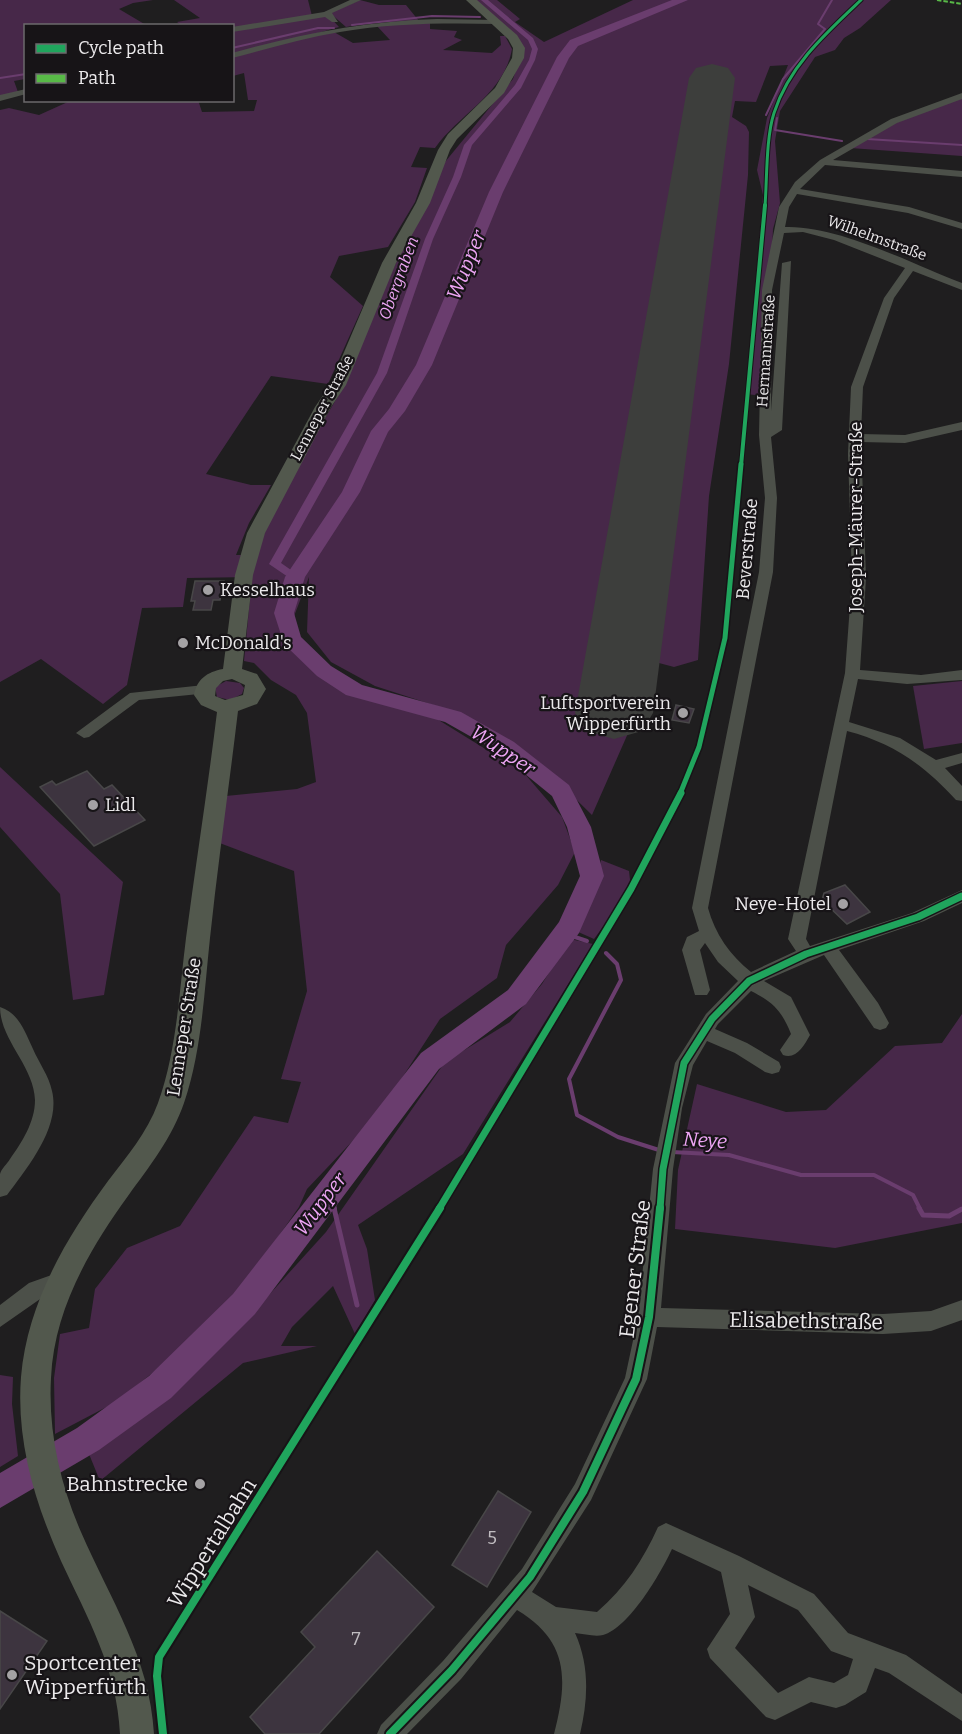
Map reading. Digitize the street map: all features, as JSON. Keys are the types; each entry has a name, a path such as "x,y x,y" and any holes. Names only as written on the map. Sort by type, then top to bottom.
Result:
{"main road":[{"path":"471,0 497,22"},
{"name":"Lenneper Straße","path":"232,673 244,575 256,533 322,407 338,385 389,263 423,203 444,150 452,137 500,90 513,69 519,48 513,37 497,22"},
{"path":"232,673 249,678 256,688 254,694 244,703 228,706 207,700 204,690 210,680 232,673"},
{"name":"Lenneper Straße","path":"137,1734 138,1716 130,1673 49,1490 37,1437 36,1374 43,1332 60,1281 77,1248 162,1124 174,1097 189,1008 228,706"}],"street":[{"path":"234,30 327,14 329,11 357,0"},
{"path":"327,14 344,29"},
{"path":"234,56 344,29 408,22 497,22"},
{"path":"0,98 24,92"},
{"name":"Beverstraße","path":"749,981 708,934 700,908 766,572 771,498 765,435 767,290 784,207 794,191 823,162 894,121 962,96"},
{"path":"823,162 962,174"},
{"path":"794,191 909,210 962,226"},
{"name":"Wilhelmstraße","path":"779,230 814,231 912,266 962,287"},
{"name":"Hermannstraße","path":"765,435 776,430 787,263"},
{"name":"Joseph-Mäurer-Straße","path":"802,946 813,853 852,673 860,578 854,438 857,387 868,361 880,316 888,298 912,266"},
{"path":"854,438 905,440 962,426"},
{"path":"852,673 896,681 962,675"},
{"path":"84,733 135,696 204,690"},
{"path":"841,725 880,734 911,747 935,766 962,796"},
{"path":"935,766 962,758"},
{"name":"Egener Straße","path":"390,1734 452,1670 516,1596 583,1492 636,1379 649,1317 668,1133 684,1063 712,1019 749,981 802,946 828,947 918,917 962,896"},
{"path":"701,990 691,950 693,942 708,934"},
{"path":"828,947 872,1008 880,1023"},
{"path":"749,981 780,998 785,1004 801,1035 789,1050"},
{"path":"0,1014 13,1026 39,1082 45,1102 38,1126 18,1166 0,1189"},
{"path":"704,1032 772,1067"},
{"path":"0,1317 36,1290 60,1281"},
{"name":"Elisabethstraße","path":"649,1317 884,1324 931,1321 962,1310"},
{"path":"552,1619 602,1624 624,1606 651,1571 666,1535 731,1564 806,1602 840,1642 897,1664 962,1709"},
{"path":"731,1564 743,1617 718,1649 775,1708 809,1689 836,1696 857,1683 868,1653"},
{"path":"516,1596 552,1619 566,1642 574,1672 574,1709 567,1734"}],"shaded area":[{"path":"0,0 153,0 133,3 119,9 144,24 24,24 24,79 14,81 18,92 0,97"},
{"path":"174,0 308,0 312,16 328,15 339,27 297,39 334,32 353,43 390,40 376,25 430,22 430,29 457,31 454,37 462,40 443,50 492,53 501,45 500,36 505,36 512,49 500,79 491,91 435,148 420,147 411,167 427,168 415,202 388,247 339,256 330,277 363,306 328,384 271,376 206,474 251,485 271,485 249,523 236,555 255,555 285,486 344,386 391,273 445,162 513,79 523,49 475,0 497,0 520,19 515,22 544,42 633,0 891,0 860,28 844,38 835,50 815,57 780,111 775,141 780,203 773,229 765,396 746,394 763,195 757,170 767,118 788,65 770,66 756,102 735,101 732,117 746,126 749,132 748,175 729,364 709,496 698,660 674,667 659,663 592,815 544,768 494,732 458,713 375,686 331,662 307,632 309,577 285,640 328,675 363,694 416,706 524,773 562,817 575,852 558,885 506,945 497,978 440,1019 380,1112 307,1189 299,1207 250,1277 186,1346 116,1402 55,1434 54,1378 60,1334 89,1328 95,1289 127,1248 180,1226 254,1116 288,1123 301,1082 281,1079 307,991 294,871 209,839 216,797 297,789 316,782 307,713 296,695 271,680 254,663 244,661 252,577 187,578 183,607 142,608 127,685 103,704 41,659 0,682 0,110 9,108 39,115 68,102 199,102 202,112 254,111 257,100 248,100 244,73 234,76 234,24 180,24 177,22 200,18"},
{"path":"360,0 379,5 406,5 419,21 369,23 346,27 330,13"},
{"path":"962,97 962,156 850,148 898,122"},
{"path":"226,681 240,683 244,688 242,694 230,700 217,697 215,687"},
{"path":"962,681 962,743 924,749 913,686"},
{"path":"0,767 123,882 104,995 73,1000 60,894 0,827"},
{"path":"601,860 629,871 631,889 594,939 576,931 595,893"},
{"path":"570,939 593,944 463,1154 358,1225 367,1249 375,1300 355,1334 333,1286 292,1327 281,1346 317,1346 243,1363 100,1481 89,1454 207,1357 268,1296 326,1232 445,1062 510,1022 542,984"},
{"path":"962,1014 962,1223 835,1248 675,1229 678,1170 697,1084 786,1112 826,1110 895,1046 942,1043"},
{"path":"0,1375 13,1377 12,1404 18,1456 0,1467"}],"building":[{"name":"Kesselhaus","path":"195,581 224,581 220,600 213,600 211,610 193,610 195,601 191,601"},
{"name":"Luftsportverein Wipperfürth","path":"676,705 694,709 689,723 672,720"},
{"name":"Lidl","path":"87,771 104,789 112,785 145,820 94,846 40,787 52,781 56,785"},
{"name":"Neye-Hotel","path":"845,885 870,912 847,924 822,900 824,893"},
{"path":"498,1491 531,1512 487,1587 452,1565"},
{"path":"377,1551 434,1607 319,1734 265,1734 250,1717 315,1647 301,1632"},
{"name":"Sportcenter Wipperfürth","path":"0,1611 47,1641 0,1709"}],"waterway":[{"name":"Obergraben","path":"295,577 275,564 382,373 429,239 457,177 468,145 518,86 532,60 535,49 531,39 484,0"},
{"name":"Wupper","path":"0,1492 88,1439 160,1387 244,1304 430,1061 517,997 570,926 592,876 579,827 561,791 506,747 453,717 354,690 324,671 291,639 284,613 295,577 351,492 380,431 396,411 424,365 496,192 563,57 574,43 682,0"},
{"path":"766,115 783,79 825,29 818,24 832,0"},
{"path":"352,25 432,16 480,17"},
{"path":"234,48 318,28 334,28"},
{"path":"0,78 24,74"},
{"path":"777,118 775,130 842,141"},
{"path":"867,139 962,145"},
{"name":"Neye","path":"563,933 587,941"},
{"name":"Neye","path":"606,953 617,964 621,980 569,1079 577,1115 618,1137 662,1151"},
{"name":"Neye","path":"672,1152 729,1155 801,1175 874,1175 913,1195 920,1209"},
{"path":"330,1189 335,1209"},
{"path":"334,1208 357,1305"},
{"name":"Neye","path":"919,1208 923,1215 949,1216 962,1209"}],"runway":[{"path":"614,713 712,78"}],"marked path":[{"path":"937,0 962,4"}],"cycle path":[{"name":"Wippertalbahn","path":"163,1734 157,1676 159,1657 267,1488 440,1208 631,889 684,786 699,747 725,638 773,115 781,95 799,64 820,39 861,0"},
{"path":"390,1734 452,1670 530,1577 583,1492 636,1379 649,1317 663,1169 673,1108 684,1063 712,1019 749,981 806,954 918,917 962,896"}],"place":[{"name":"Kesselhaus","path":"208,590"},
{"name":"McDonald's","path":"183,643"},
{"name":"Luftsportverein Wipperfürth","path":"683,713"},
{"name":"Lidl","path":"93,805"},
{"name":"Neye-Hotel","path":"843,904"},
{"name":"Bahnstrecke","path":"200,1484"},
{"name":"Sportcenter Wipperfürth","path":"12,1675"}]}
